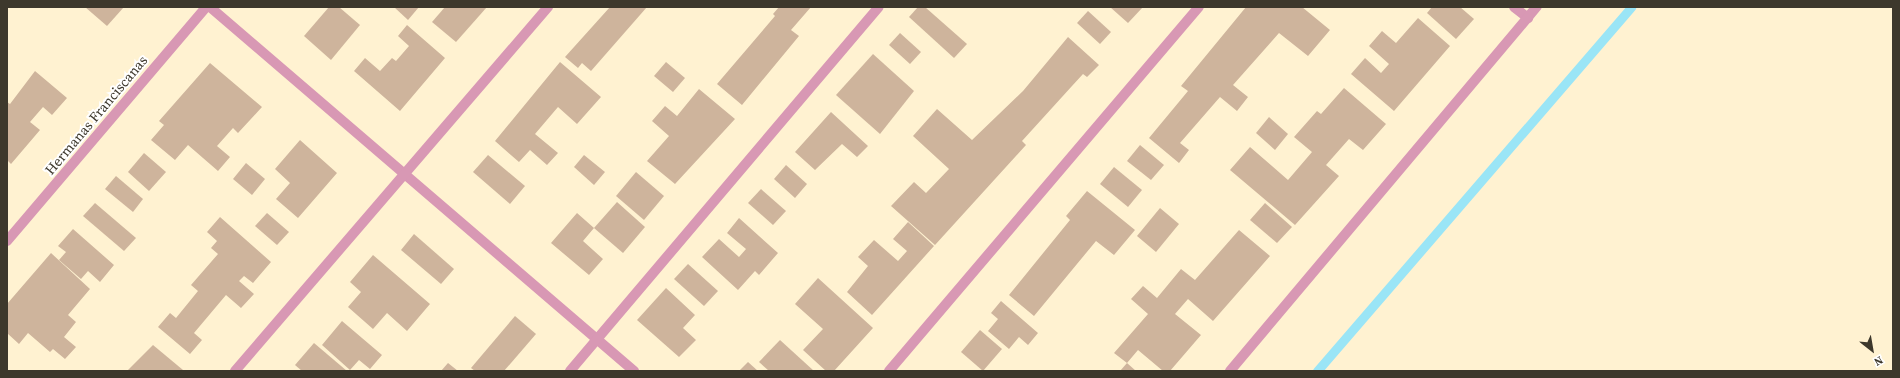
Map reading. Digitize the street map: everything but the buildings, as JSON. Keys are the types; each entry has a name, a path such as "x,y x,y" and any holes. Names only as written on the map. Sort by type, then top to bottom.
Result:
{"street":[{"name":"Hermanas Franciscanas","path":"7,241 206,7"},
{"path":"210,7 634,371"},
{"path":"235,371 548,7"},
{"path":"570,371 879,7"},
{"path":"889,371 1199,7"},
{"path":"1514,7 1528,18"},
{"path":"1230,371 1537,7"}],"waterway":[{"path":"1317,371 1631,7"}]}
